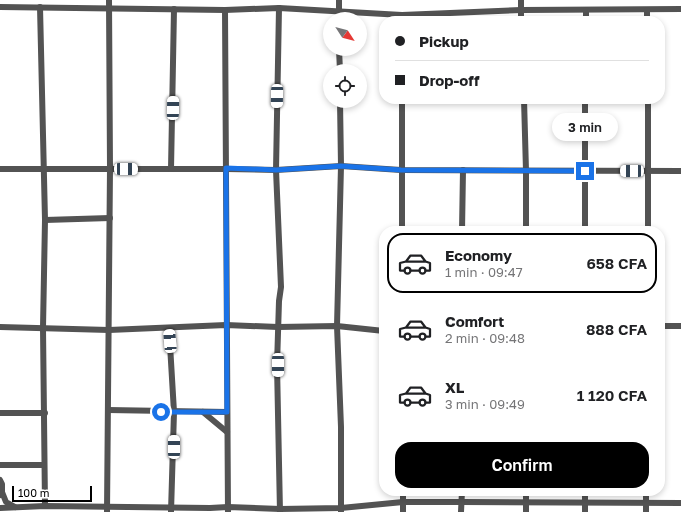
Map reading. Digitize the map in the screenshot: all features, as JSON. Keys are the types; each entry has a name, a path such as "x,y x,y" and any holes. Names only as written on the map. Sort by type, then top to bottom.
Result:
{"street":[{"path":"107,510 110,330 108,0"},
{"path":"0,7 225,10 279,8 339,12 339,0"},
{"path":"521,0 521,16"},
{"path":"40,7 45,220 43,328 45,506"},
{"path":"279,8 276,170 281,287 278,327 280,510"},
{"path":"171,169 174,9"},
{"path":"432,16 521,10 681,9"},
{"path":"225,10 228,510"},
{"path":"586,10 586,16"},
{"path":"647,10 647,16"},
{"path":"367,15 381,16"},
{"path":"402,104 402,226"},
{"path":"524,104 526,226"},
{"path":"585,104 585,226"},
{"path":"648,104 648,226"},
{"path":"340,108 341,166 337,326 341,427 341,510"},
{"path":"0,169 226,168 276,170 341,166 401,170 681,170"},
{"path":"462,226 463,170"},
{"path":"45,220 110,218"},
{"path":"0,327 110,330 226,325 278,327 337,326 379,330"},
{"path":"665,326 681,326"},
{"path":"169,328 174,412 172,510"},
{"path":"108,410 227,412"},
{"path":"203,412 227,432"},
{"path":"0,413 44,413"},
{"path":"0,465 44,466"},
{"path":"0,480 2,484 1,494 6,502 15,507"},
{"path":"403,496 403,512"},
{"path":"461,512 462,496"},
{"path":"526,496 526,512"},
{"path":"585,496 586,512"},
{"path":"646,496 646,512"},
{"path":"0,508 45,506 107,510 172,510 210,508 228,510 341,510 403,502 526,501 586,503 681,503"}],"route":[{"path":"161,412 227,412 226,168 276,170 341,166 401,170 585,171"}]}
